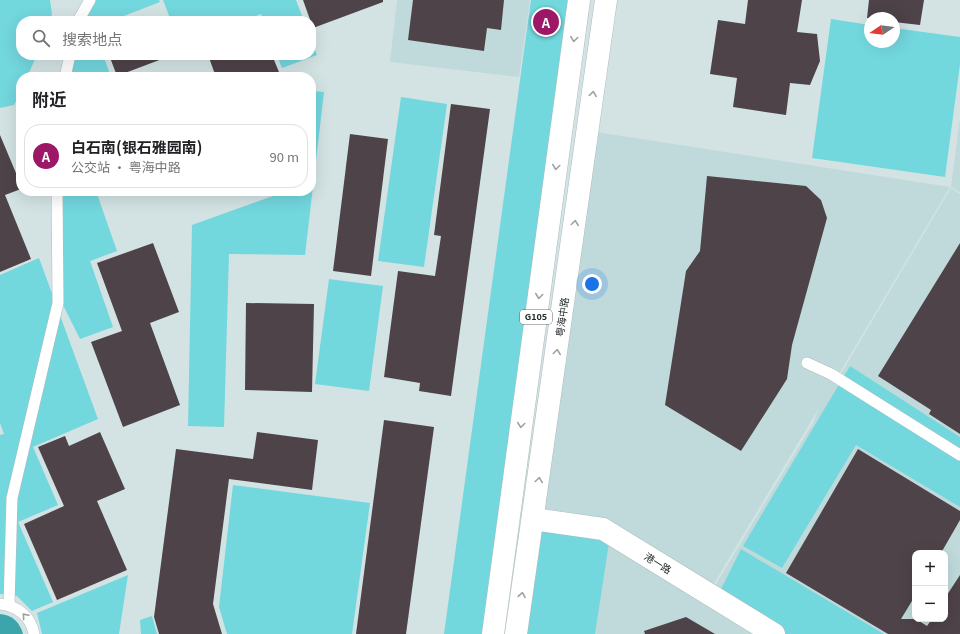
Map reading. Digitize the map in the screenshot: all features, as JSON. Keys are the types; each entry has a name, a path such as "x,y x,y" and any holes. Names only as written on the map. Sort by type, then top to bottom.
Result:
{"main road":[{"name":"G105","path":"493,634 579,0"},
{"name":"粤海中路","path":"516,634 606,0"},
{"name":"港一路","path":"533,519 603,529 774,634"}],"lane":[{"path":"81,16 90,0"},
{"path":"65,72 69,60"},
{"path":"34,634 28,618 19,610 4,604 12,498 58,303 57,196"},
{"path":"807,363 831,374 960,455"}],"shaded area":[{"path":"0,0 50,0 51,16 16,16 16,60 35,60 29,72 16,72 16,101 14,105 0,108"},
{"path":"95,0 159,0 160,2 124,16 86,16"},
{"path":"163,0 296,0 302,16 262,16 261,14 256,16 169,16"},
{"path":"397,0 530,0 519,77 390,62"},
{"path":"531,0 580,0 492,634 444,634"},
{"path":"831,19 864,24 864,48 900,48 900,29 960,37 960,64 945,177 812,158"},
{"path":"73,60 105,60 109,72 70,72"},
{"path":"279,60 304,60 282,68"},
{"path":"316,91 324,92 316,161"},
{"path":"401,97 447,104 424,267 378,261"},
{"path":"960,118 960,192 951,187"},
{"path":"590,131 950,187 836,379 960,457 960,634 776,634 710,594 813,423 819,408 709,592 603,527 536,517"},
{"path":"951,188 960,194 960,454 839,377"},
{"path":"60,196 98,196 117,251 90,261 113,327 80,339 62,303"},
{"path":"273,196 312,196 305,255 229,254 224,427 188,426 192,225"},
{"path":"39,258 98,419 33,447 58,505 18,522 53,602 32,611 17,596 0,594 0,435 4,434 0,423 0,275"},
{"path":"329,279 383,286 369,391 315,384"},
{"path":"850,366 960,437 960,507 856,445 782,568 743,546"},
{"path":"233,485 370,503 352,634 227,634 219,607"},
{"path":"538,528 601,537 609,543 595,634 521,634"},
{"path":"602,532 769,634 518,634"},
{"path":"741,549 884,634 786,634 719,593"},
{"path":"128,575 119,634 42,634 37,613"},
{"path":"0,614 9,616 15,620 20,626 23,634 0,634"},
{"path":"152,616 157,634 141,634 140,620"}],"building":[{"path":"303,0 383,0 383,2 316,27 316,16 309,16"},
{"path":"413,0 504,0 501,30 487,28 484,51 408,40"},
{"path":"748,0 802,0 797,32 817,34 820,61 810,85 790,83 786,115 733,107 737,78 710,74 718,20 745,24"},
{"path":"869,0 924,0 920,25 900,23 900,12 868,12"},
{"path":"111,60 159,60 128,72 115,72"},
{"path":"210,60 274,60 279,72 214,72"},
{"path":"451,104 490,109 451,396 419,391 420,383 384,377 398,271 435,276 441,236 434,235"},
{"path":"350,134 388,139 371,276 333,271"},
{"path":"0,135 16,173 16,191 5,195 31,259 0,272"},
{"path":"707,176 806,186 821,200 827,218 792,345 787,379 741,451 665,405 686,271 700,251"},
{"path":"153,243 179,312 150,323 180,405 123,427 91,342 122,331 97,263"},
{"path":"960,243 960,434 929,414 931,410 878,376"},
{"path":"246,303 314,304 312,392 245,390"},
{"path":"384,420 434,427 406,634 356,634"},
{"path":"100,432 125,489 97,501 127,570 57,600 24,524 64,506 38,447 65,436 69,446"},
{"path":"257,432 318,440 312,490 229,479 213,604 222,634 159,634 154,617 176,449 253,459"},
{"path":"858,449 960,511 960,520 943,550 912,550 912,601 901,619 912,619 912,622 921,622 927,626 930,622 948,622 948,593 960,575 960,634 888,634 786,573"},
{"path":"686,617 715,634 645,634 644,631"}],"place":[{"name":"白石南(银石雅园南)","path":"546,22"}]}
